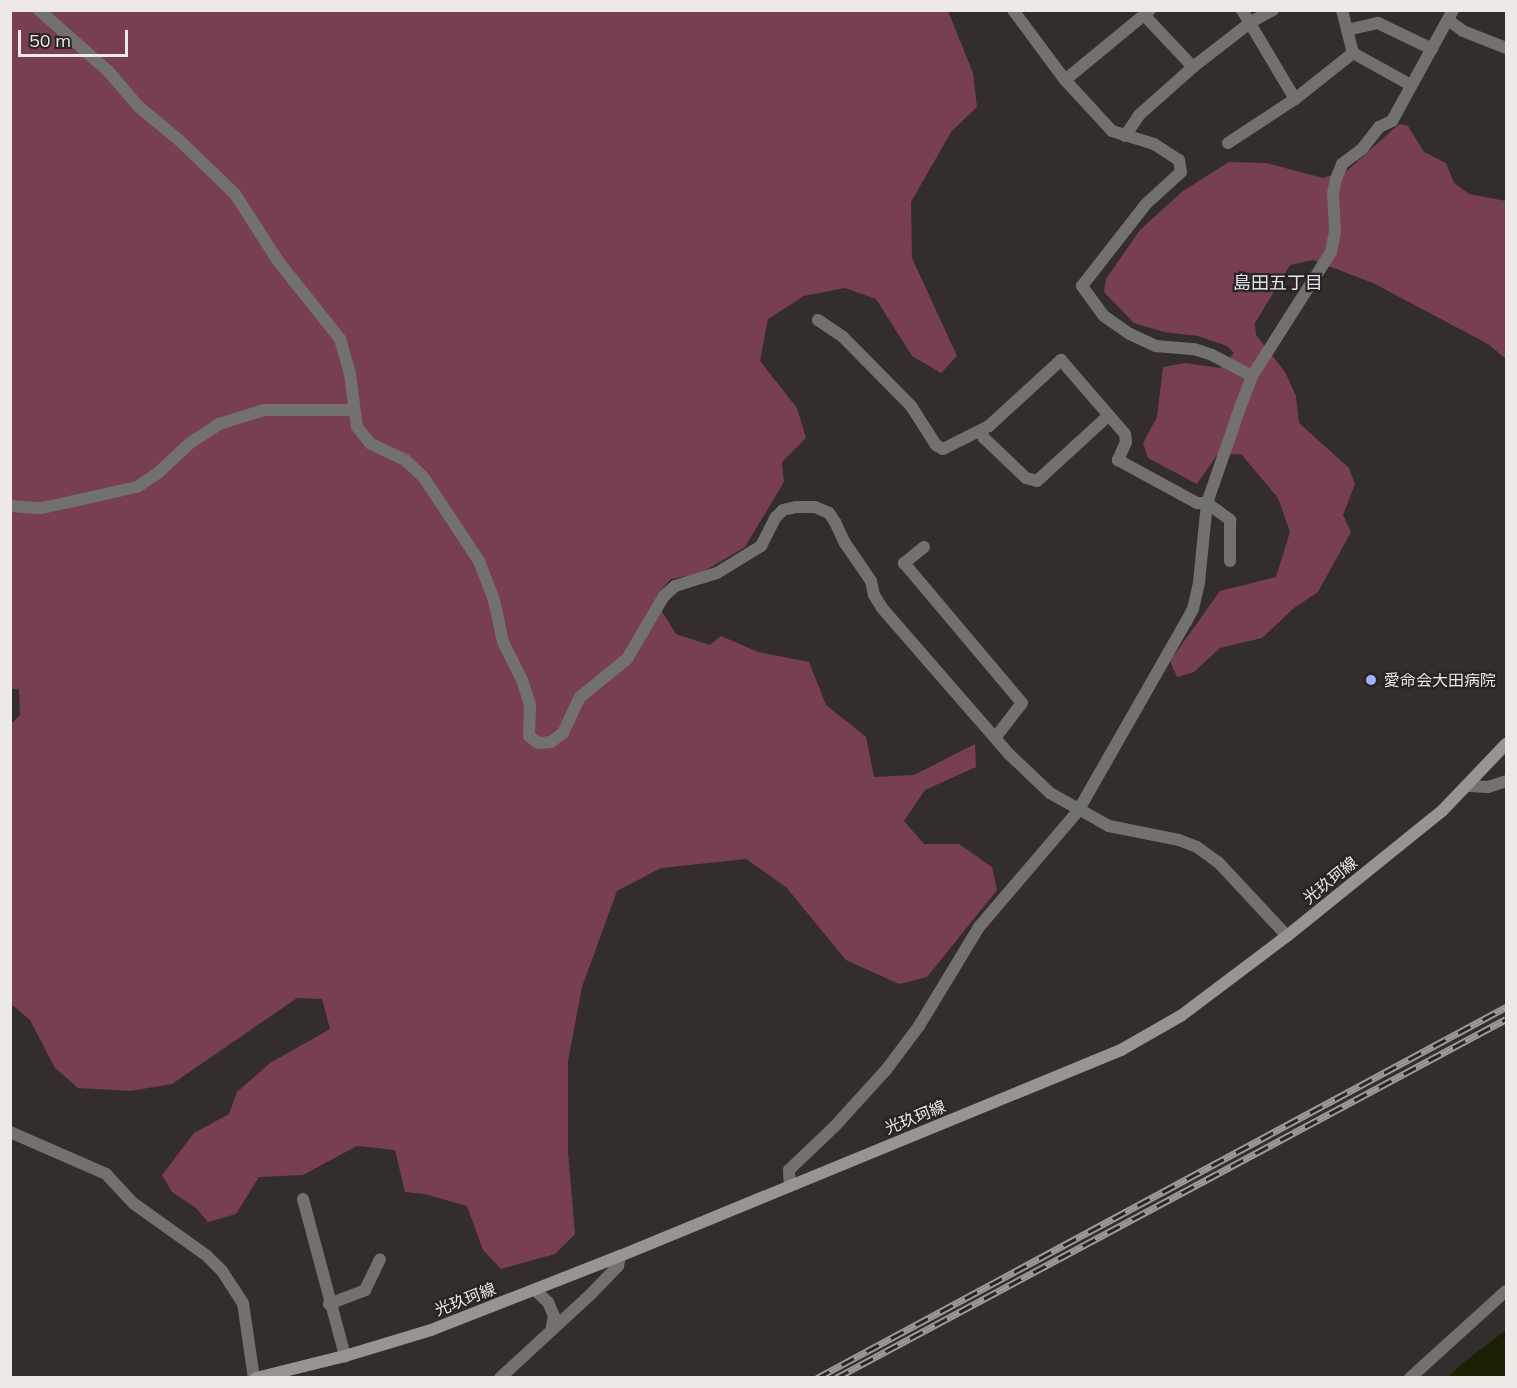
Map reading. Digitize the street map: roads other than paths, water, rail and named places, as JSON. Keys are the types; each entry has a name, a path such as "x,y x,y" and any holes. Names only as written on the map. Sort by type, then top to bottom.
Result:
{"main road":[{"name":"光玖珂線","path":"255,1377 282,1374 431,1330 620,1256 1121,1050 1182,1015 1287,936 1442,811 1506,744"}],"street":[{"path":"39,10 110,72 139,107 179,140 235,194 278,261 340,339 350,374 357,427 371,444 405,460 424,478 478,561 494,600 503,642 522,680 530,705 529,736 538,743 551,742 563,733 580,696 627,659 664,596 675,586 717,573 761,546 775,518 783,510 815,507 829,513 871,581 874,595 882,608 995,738 1050,793 1078,811 1109,826 1179,840 1197,847 1218,862 1287,936"},
{"path":"1013,10 1065,80 1112,131 1154,144 1179,160 1181,172 1146,204 1082,286 1104,316 1130,334 1156,346 1194,349 1212,355 1252,376"},
{"path":"1242,10 1295,99"},
{"path":"1125,136 1139,115 1193,67 1251,22 1273,10"},
{"path":"1342,10 1353,53 1411,85"},
{"path":"1065,80 1147,13 1193,67"},
{"path":"790,1186 789,1170 835,1126 886,1070 919,1026 980,927 1078,811 1193,609 1199,582 1206,503 1252,376 1331,252 1335,231 1333,194 1342,164 1362,149 1379,127 1392,121 1450,15 1463,31 1506,48"},
{"path":"1347,30 1378,23 1432,49"},
{"path":"1228,143 1295,99 1353,53"},
{"path":"818,320 843,337 911,406 936,446 943,449 981,431 1061,360 1125,434 1126,442 1118,460 1197,503 1206,503 1230,520 1230,561"},
{"path":"10,506 42,508 137,487 159,472 190,443 219,424 264,410 354,410"},
{"path":"981,431 984,438 1026,478 1037,481 1108,416"},
{"path":"924,547 904,563 1022,703 995,738"},
{"path":"1468,786 1488,788 1506,782"},
{"path":"10,1132 106,1174 134,1203 207,1256 222,1271 243,1303 255,1377"},
{"path":"303,1199 345,1356"},
{"path":"500,1377 618,1266 620,1256"},
{"path":"330,1304 365,1290 380,1259"},
{"path":"535,1290 548,1302 554,1316 551,1331"},
{"path":"1410,1377 1506,1291"}],"railway":[{"path":"817,1378 1506,1007"},
{"path":"836,1378 1506,1019"}],"place":[{"name":"愛命会大田病院","path":"1371,680"}],"district":[{"name":"島田五丁目","path":"1278,283"}]}
